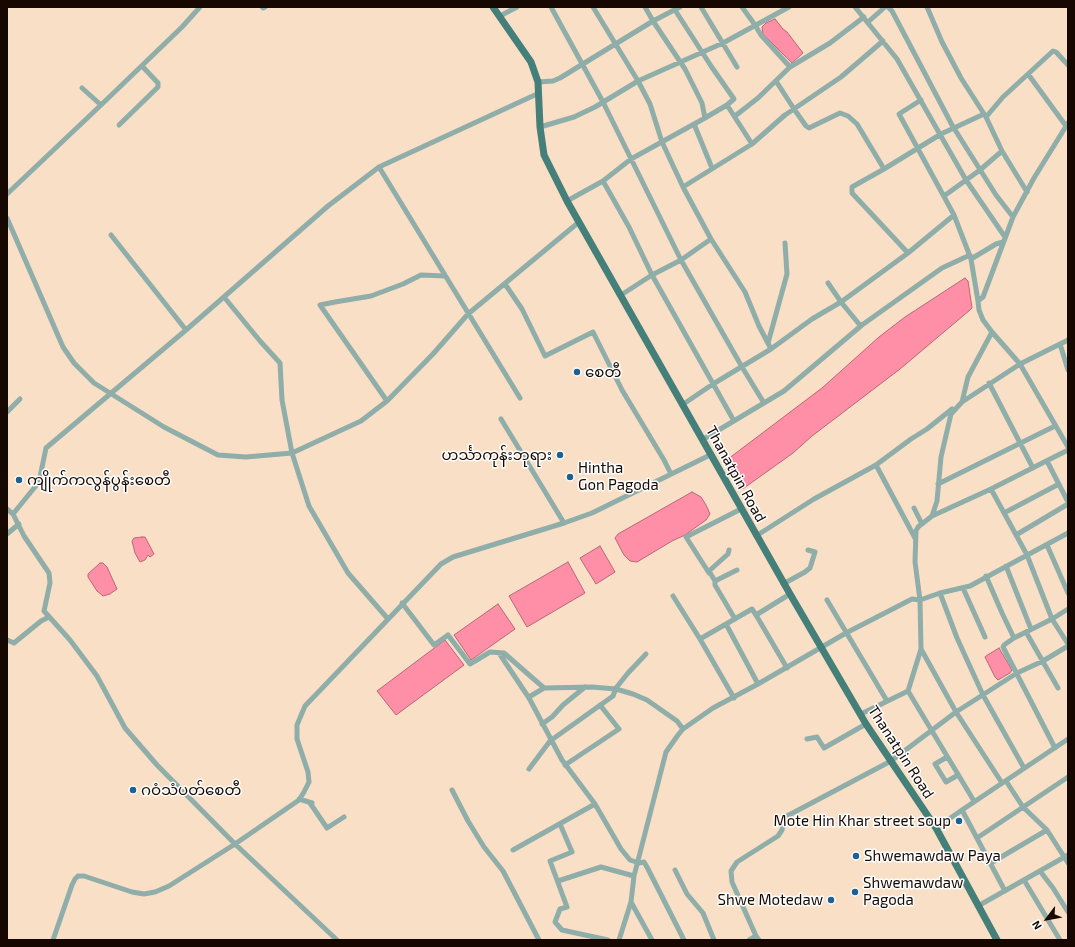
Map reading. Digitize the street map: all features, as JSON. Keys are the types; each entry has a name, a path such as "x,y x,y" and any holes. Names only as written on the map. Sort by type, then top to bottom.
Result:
{"main road":[{"name":"Thanatpin Road","path":"493,7 531,62 538,82 540,127 544,155 579,222 783,584 866,724 936,828 997,940"}],"street":[{"path":"7,194 142,66 200,7"},
{"path":"500,16 517,7"},
{"path":"551,7 603,102 681,260 764,403"},
{"path":"593,7 638,81 650,104 662,142 683,187 711,239 744,292 771,349"},
{"path":"645,7 681,61 702,103 705,118"},
{"path":"701,7 728,54 738,67"},
{"path":"742,7 756,25 761,35 790,67"},
{"path":"855,7 897,59 966,180 1004,239"},
{"path":"868,22 885,7"},
{"path":"888,7 892,11 954,129 996,195 1013,217"},
{"path":"927,7 942,42 961,78 985,115 1002,151 1027,192"},
{"path":"538,82 552,81 677,8 703,52 734,99 705,118 631,159 603,181 568,201"},
{"path":"540,127 574,116 603,102 638,81 723,43 786,8"},
{"path":"735,116 758,98 790,67 830,43 864,17"},
{"path":"683,187 752,144 785,115 841,77 883,41"},
{"path":"908,253 852,193 852,187 941,134 985,115 1053,51 1056,52 1068,65"},
{"path":"119,126 158,87 158,83 142,66"},
{"path":"978,301 983,297 1013,217 1067,124 1028,74"},
{"path":"776,81 794,109 809,128 840,113 848,116 857,124 884,169"},
{"path":"82,88 101,105"},
{"path":"13,514 39,482 46,448 112,394 328,206 379,167 538,94"},
{"path":"861,714 908,691 921,649 920,600 915,562 916,529 932,516 991,489 1068,449 1020,364 983,320 979,310 970,257 954,215 919,148 899,114 921,100"},
{"path":"727,105 752,144"},
{"path":"694,124 712,168"},
{"path":"944,196 980,170 1002,151"},
{"path":"379,167 520,398"},
{"path":"603,181 629,227 652,275 734,421"},
{"path":"682,405 713,384 771,349 812,319 841,302 908,253 954,215"},
{"path":"7,218 63,347 74,363 94,383 164,427 218,455 246,457 292,453 361,421 387,401 433,354 468,314 579,222"},
{"path":"111,235 186,330"},
{"path":"621,295 652,275 681,260 711,239"},
{"path":"702,440 784,391 862,326 942,268 970,257 1004,239"},
{"path":"768,343 787,274 785,243"},
{"path":"387,401 320,305 371,296 403,284 421,275 445,276"},
{"path":"828,283 841,302 862,326"},
{"path":"505,284 522,309 545,356 593,332 622,390 671,474"},
{"path":"224,297 280,363 282,400 292,453 309,506 348,573 388,619"},
{"path":"932,516 937,501 941,457 951,416 962,402 968,377 992,332"},
{"path":"756,536 814,499 876,465 989,383 1020,364 1068,340"},
{"path":"1060,344 1068,370"},
{"path":"989,383 1033,468"},
{"path":"7,412 20,399"},
{"path":"501,419 564,523"},
{"path":"938,484 1054,426"},
{"path":"53,940 72,885 78,876 84,876 132,892 144,894 155,892 169,886 235,844 299,799 309,782 308,772 297,739 297,725 305,706 441,564 453,557 564,523 593,512 710,455"},
{"path":"1016,535 1068,503 1047,461"},
{"path":"876,465 916,539"},
{"path":"1004,513 1059,484"},
{"path":"749,940 758,938 732,882 732,871 737,862 778,836 787,816 891,761 956,712 1017,673 1043,661 1068,645 1052,619 1027,556 991,489"},
{"path":"914,508 922,524"},
{"path":"7,509 13,514 24,536 49,573 50,583 44,611 70,640 97,676 124,728 157,765 235,844 336,940"},
{"path":"735,620 715,585 715,582 686,537 741,509"},
{"path":"7,534 19,524"},
{"path":"619,940 631,902 634,876 639,863 646,828 666,752 683,729 712,708 734,698 846,633 912,599 920,600 940,593 963,588 1068,534"},
{"path":"1047,545 1068,593"},
{"path":"709,573 709,571 728,554 729,550"},
{"path":"783,584 810,568 815,552 808,550"},
{"path":"1006,566 1029,631 1058,688"},
{"path":"715,582 737,570"},
{"path":"986,576 1014,638"},
{"path":"963,588 985,637"},
{"path":"940,593 957,638 984,695 1024,768"},
{"path":"756,615 790,594"},
{"path":"673,596 734,698"},
{"path":"827,600 887,701"},
{"path":"402,603 434,645 448,635 470,664 490,652 504,653 544,688"},
{"path":"700,639 735,620 752,608 786,668"},
{"path":"1055,748 1003,647 1014,638 1052,619 1068,609"},
{"path":"7,640 14,643 41,621 49,617"},
{"path":"726,624 758,684"},
{"path":"921,649 956,712 1004,782 1023,807 1047,830 1066,856 1068,863"},
{"path":"499,653 529,697 565,765 594,804 621,849 630,860 639,863 644,862 684,940"},
{"path":"529,769 551,740 613,696 616,689 628,673 646,654"},
{"path":"529,697 544,688 585,687 616,689 647,700 677,721 683,729"},
{"path":"542,724 552,717 563,705 585,687"},
{"path":"908,691 974,802"},
{"path":"565,765 619,729 600,705"},
{"path":"807,739 817,737 824,748 866,724"},
{"path":"936,828 1068,739"},
{"path":"947,757 935,764 946,782 958,775"},
{"path":"977,838 1068,778"},
{"path":"452,790 468,822 484,847 503,871 539,940"},
{"path":"299,799 311,803 327,828 344,817"},
{"path":"514,850 594,804"},
{"path":"962,810 1005,891"},
{"path":"560,824 572,852 550,861 567,907 560,909 555,922 562,930 608,940"},
{"path":"991,863 1047,830"},
{"path":"978,906 1066,856"},
{"path":"558,881 601,867 634,876"},
{"path":"675,870 687,894 703,913 714,940"},
{"path":"1040,871 1068,912"},
{"path":"1024,880 1060,940"},
{"path":"631,902 652,940"}],"shaded area":[{"path":"775,19 803,53 792,63 763,34 762,27 766,23"},
{"path":"965,278 968,281 972,308 970,310 900,369 812,436 793,453 744,488 740,488 728,467 728,459 822,388 879,337 905,317"},
{"path":"692,492 701,497 706,505 710,514 706,520 685,535 637,562 630,561 624,555 615,538 618,534"},
{"path":"145,537 154,554 150,557 148,555 145,560 140,562 135,553 132,541 134,538"},
{"path":"600,546 615,572 596,584 580,558"},
{"path":"568,562 585,593 527,627 509,596"},
{"path":"100,563 103,563 107,567 117,589 110,594 103,596 97,591 88,577 88,574"},
{"path":"498,604 515,629 471,660 454,635"},
{"path":"445,640 464,665 396,715 377,691"},
{"path":"999,648 1012,670 1010,673 998,680 985,657"}],"place":[{"name":"စေတီ","path":"577,372"},
{"name":"ဟင်္သာကုန်းဘုရား","path":"560,455"},
{"name":"Hintha Gon Pagoda","path":"570,477"},
{"name":"ကျိုက်ကလွန်ပွန်းစေတီ","path":"19,480"},
{"name":"ဂဝံသံပတ်စေတီ","path":"133,790"},
{"name":"Mote Hin Khar street soup","path":"959,821"},
{"name":"Shwemawdaw Paya","path":"856,856"},
{"name":"Shwemawdaw Pagoda","path":"855,892"},
{"name":"Shwe Motedaw","path":"831,900"}]}
